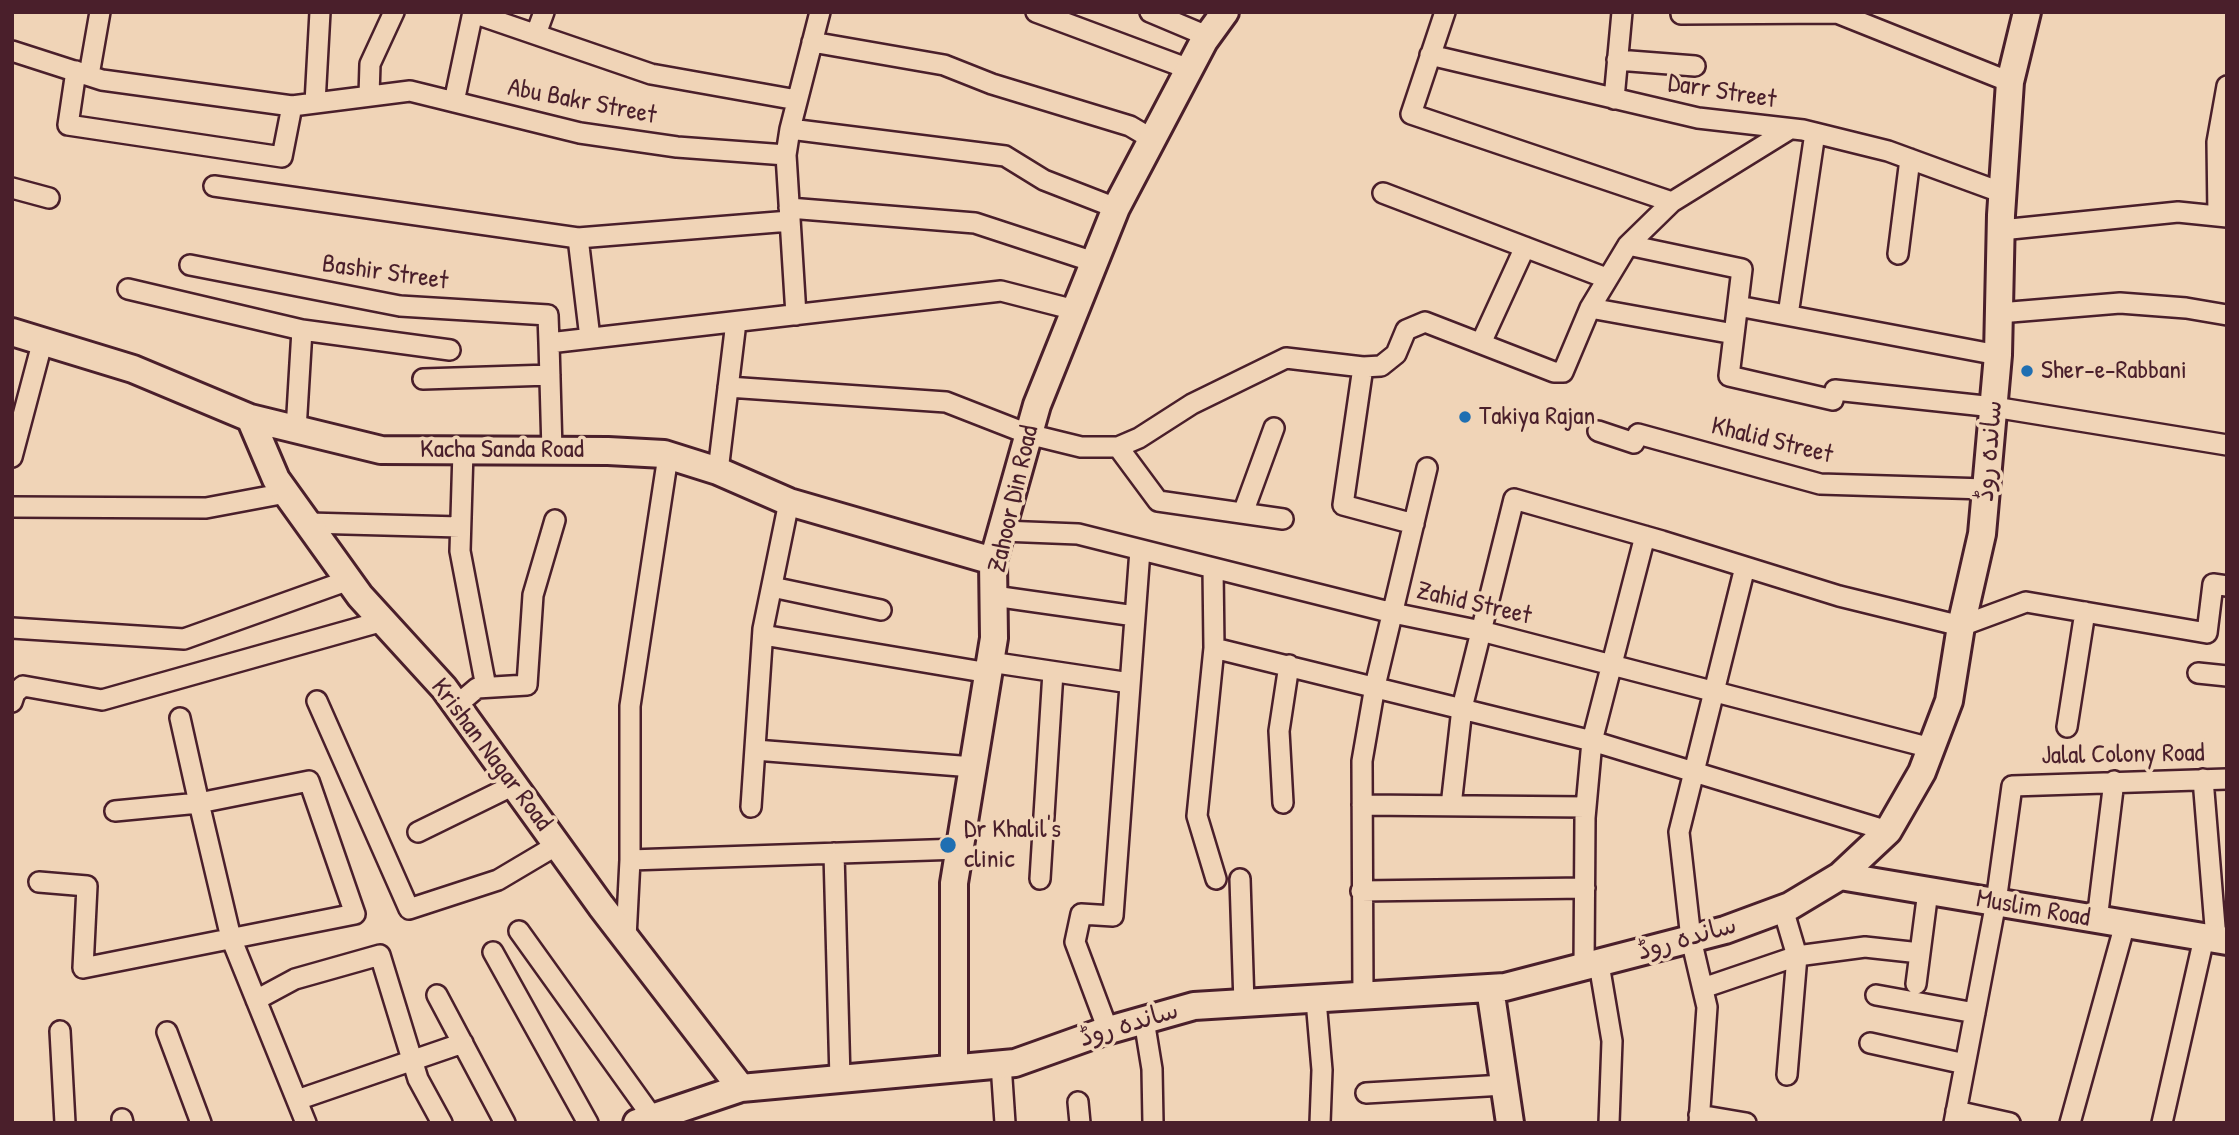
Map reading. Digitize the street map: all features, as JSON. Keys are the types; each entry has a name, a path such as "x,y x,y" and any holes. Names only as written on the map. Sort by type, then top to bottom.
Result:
{"main road":[{"name":"Zahoor Din Road","path":"954,1068 954,883 994,638 993,561 1037,405 1116,208 1207,36 1225,12"},
{"name":"ساندہ روڈ","path":"660,1118 741,1088 1015,1063 1108,1030 1194,1006 1490,988 1592,966 1691,939 1783,909 1840,876 1888,831 1922,772 1949,701 1961,626 1982,534 1998,355 2001,230 2010,82 2027,12"},
{"name":"Kacha Sanda Road","path":"12,332 132,369 250,418 381,450 608,451 668,456 718,471 789,502 993,561"},
{"name":"Krishan Nagar Road","path":"250,418 276,479 307,523 349,580 457,705 557,845 741,1088"},
{"name":"Muslim Road","path":"1840,876 2216,939"},
{"path":"1490,988 1510,1123"}],"street":[{"path":"100,12 68,125 282,157 292,106"},
{"path":"315,103 320,12"},
{"path":"369,96 370,64 394,12"},
{"path":"536,34 544,12"},
{"path":"796,315 786,155 790,129 820,13 814,12"},
{"path":"1036,12 1189,69"},
{"path":"1150,12 1207,36"},
{"path":"1445,12 1411,114 1672,202"},
{"path":"1614,99 1622,12"},
{"path":"454,102 473,13 651,74 797,100"},
{"path":"1681,14 1837,13 2010,82"},
{"path":"812,41 944,65 992,84 1130,126 1152,139"},
{"name":"Abu Bakr Street","path":"12,51 82,73 292,106 410,91 580,133 677,147 786,155"},
{"name":"Darr Street","path":"1430,55 1698,118 1815,133 1910,159 2003,193"},
{"path":"1618,60 1695,66"},
{"path":"2001,230 2178,212 2222,216 2217,142 2227,86"},
{"path":"728,387 946,402 1028,434 1081,447 1118,447 1139,438 1192,404 1286,358 1363,367 1381,366 1396,354 1406,330 1425,322 1554,372 1563,372 1590,308 1628,245 1672,202 1790,128"},
{"path":"790,129 1005,156 1044,180 1116,208"},
{"path":"1788,315 1815,133"},
{"path":"1898,254 1910,159"},
{"path":"214,186 578,238 790,214 975,223 1094,262"},
{"path":"12,188 49,198"},
{"path":"1382,193 1606,278"},
{"path":"578,238 590,338"},
{"path":"1628,245 1742,269 1729,376 1833,400 1835,390 1994,407 2227,445"},
{"path":"1481,343 1525,247"},
{"name":"Bashir Street","path":"190,265 400,306 548,315 549,343"},
{"path":"128,289 302,330 450,350"},
{"path":"552,451 549,343 1001,291 1075,310"},
{"path":"1999,313 2119,303 2186,308 2227,315"},
{"path":"1738,306 1998,355"},
{"path":"1590,308 1734,334"},
{"path":"718,471 736,322"},
{"path":"296,430 302,330"},
{"path":"12,457 43,340"},
{"path":"1363,367 1343,505 1414,524"},
{"path":"423,379 550,375"},
{"path":"1243,513 1274,428"},
{"name":"Khalid Street","path":"1598,431 1634,443 1638,434 1820,484 1986,489"},
{"path":"1118,447 1158,500 1283,519"},
{"path":"463,451 460,551 486,687"},
{"path":"626,938 630,860 630,706 668,456"},
{"path":"1363,997 1362,761 1376,686 1427,468"},
{"path":"12,507 206,508 286,493"},
{"path":"1451,806 1462,708 1514,499 1839,596 1961,626 2026,602 2207,633 2213,584 2227,586"},
{"path":"751,807 763,635 789,502"},
{"path":"457,705 477,688 527,685 533,595 555,520"},
{"path":"307,523 460,527"},
{"name":"Zahid Street","path":"1002,531 1078,534 1393,613 1481,631 1931,748"},
{"path":"1609,1123 1612,1041 1592,966 1585,888 1586,807 1592,741 1645,536"},
{"path":"1108,1030 1075,942 1081,914 1113,916 1140,550"},
{"path":"1745,567 1679,832 1691,939 1707,1007 1699,1119 1746,1123"},
{"path":"1213,568 1214,648 1197,816 1216,879"},
{"path":"12,628 184,639 349,580"},
{"path":"772,587 881,610"},
{"path":"994,596 1135,616"},
{"path":"2067,727 2085,612"},
{"path":"13,696 23,686 102,700 383,621"},
{"path":"763,635 990,668 1053,672 1130,683"},
{"path":"1214,648 1592,741 1888,831"},
{"path":"1283,803 1279,731 1289,666"},
{"path":"1040,879 1053,672"},
{"path":"2198,673 2227,676"},
{"path":"317,701 409,909 498,880 557,845"},
{"path":"180,718 231,939 306,1123"},
{"path":"755,750 973,767"},
{"path":"2162,1123 2216,939 2203,779"},
{"name":"Jalal Colony Road","path":"1996,902 2012,786 2227,779"},
{"path":"39,882 87,886 83,968 355,914 309,780 200,803 115,811"},
{"path":"2097,919 2114,781"},
{"path":"418,832 514,785"},
{"path":"1362,805 1586,807"},
{"path":"630,860 960,849"},
{"path":"834,853 840,1079"},
{"path":"1240,878 1244,1004"},
{"path":"1362,891 1585,888"},
{"path":"1916,984 1928,891"},
{"path":"1996,902 1955,1117 2010,1123"},
{"path":"1783,909 1797,956 1787,1075"},
{"path":"2070,1123 2125,924"},
{"path":"519,931 660,1118"},
{"path":"1703,988 1797,956 1865,947 1920,953"},
{"path":"493,952 588,1123"},
{"path":"256,1000 295,979 380,955 418,1079 442,1123"},
{"path":"437,995 505,1123"},
{"path":"1875,995 1975,1013"},
{"path":"1316,1000 1322,1070 1320,1123"},
{"path":"1144,1020 1152,1069 1153,1123"},
{"path":"60,1031 65,1123"},
{"path":"167,1032 201,1123"},
{"path":"297,1100 463,1043"},
{"path":"1870,1043 1965,1064"},
{"path":"999,1123 1005,1122 1001,1065"},
{"path":"1366,1093 1504,1084"},
{"path":"1078,1102 1080,1123"}],"place":[{"name":"Sher-e-Rabbani","path":"2027,371"},
{"name":"Takiya Rajan","path":"1465,417"},
{"name":"Dr Khalil's clinic","path":"948,845"}]}
